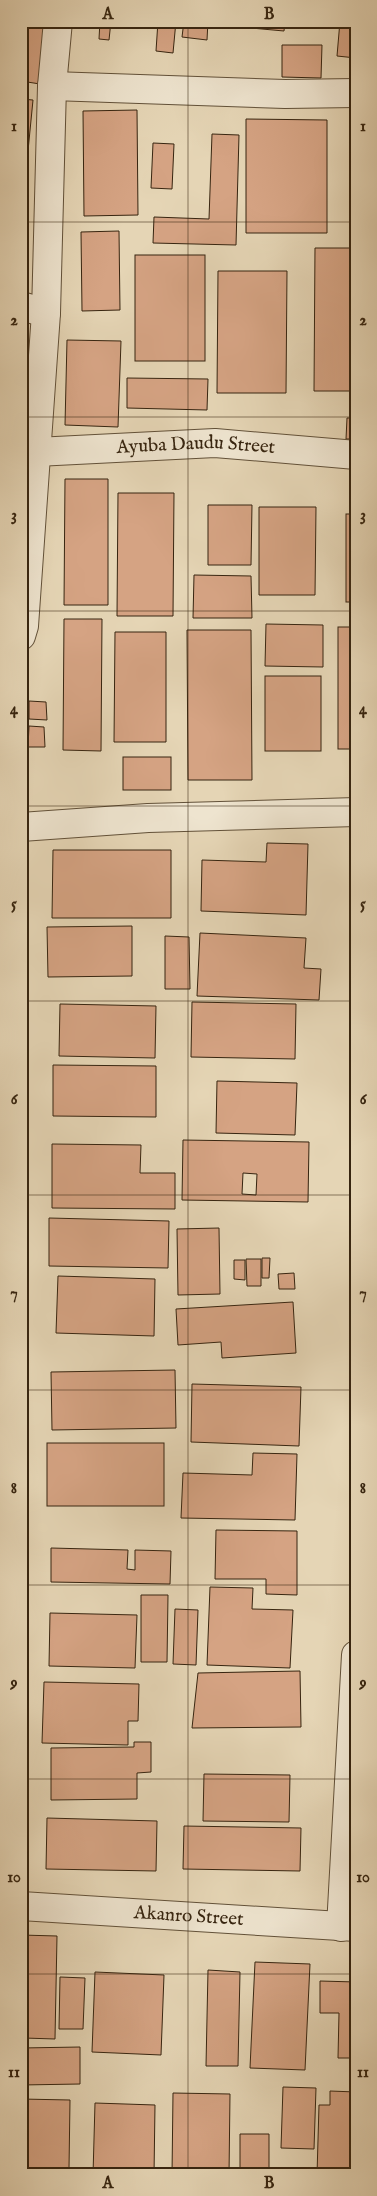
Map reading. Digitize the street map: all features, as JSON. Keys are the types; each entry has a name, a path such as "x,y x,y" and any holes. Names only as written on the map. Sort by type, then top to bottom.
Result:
{"street":[{"path":"21,636 24,626 36,452 33,310 58,21"},
{"path":"52,86 285,94 356,93"},
{"name":"Ayuba Daudu Street","path":"36,452 215,443 356,455"},
{"path":"21,827 148,818 356,812"},
{"path":"349,1927 356,1655"},
{"name":"Akanro Street","path":"21,1906 349,1927"}],"building":[{"path":"21,21 47,21 40,84 21,81"},
{"path":"100,21 111,21 109,40 99,39"},
{"path":"158,21 176,21 173,53 156,51"},
{"path":"184,21 208,21 207,40 182,37"},
{"path":"252,21 285,21 284,31 251,28"},
{"path":"340,21 356,21 356,58 337,56"},
{"path":"282,45 322,45 321,78 282,77"},
{"path":"21,99 33,100 21,222"},
{"path":"137,110 138,215 84,216 83,111"},
{"path":"246,119 327,120 327,233 246,233"},
{"path":"212,134 239,135 236,245 153,243 154,217 209,219"},
{"path":"153,143 174,144 172,189 151,188"},
{"path":"119,231 120,310 82,311 81,232"},
{"path":"315,248 356,248 356,391 314,391"},
{"path":"135,255 205,255 205,361 135,361"},
{"path":"218,271 287,271 286,393 217,393"},
{"path":"67,340 121,341 118,427 65,425"},
{"path":"127,378 208,379 207,410 127,408"},
{"path":"347,418 356,418 356,439 346,439"},
{"path":"65,479 108,479 108,605 64,605"},
{"path":"118,493 174,493 173,616 117,616"},
{"path":"208,505 252,505 251,565 208,565"},
{"path":"259,507 316,507 315,595 259,595"},
{"path":"346,514 356,514 356,602 346,602"},
{"path":"194,575 251,576 252,618 193,618"},
{"path":"64,619 102,619 101,751 63,750"},
{"path":"266,624 323,625 323,667 265,666"},
{"path":"338,627 356,627 356,749 338,749"},
{"path":"187,630 251,630 252,780 188,780"},
{"path":"115,632 166,632 166,742 114,742"},
{"path":"265,676 321,676 321,751 265,751"},
{"path":"29,701 46,702 47,720 29,719"},
{"path":"29,726 44,727 45,747 28,747"},
{"path":"123,757 171,757 171,790 123,790"},
{"path":"267,843 308,844 306,915 201,911 202,860 266,862"},
{"path":"53,850 171,850 171,918 52,918"},
{"path":"132,926 132,976 48,977 47,927"},
{"path":"200,933 306,938 304,968 321,969 319,1000 197,996"},
{"path":"165,936 189,937 190,989 165,989"},
{"path":"192,1002 296,1004 295,1059 191,1057"},
{"path":"60,1004 156,1006 155,1058 59,1056"},
{"path":"53,1065 156,1066 156,1117 53,1116"},
{"path":"217,1081 297,1083 295,1135 216,1133"},
{"path":"183,1140 309,1142 308,1202 182,1200","holes":["243,1173 257,1174 256,1195 242,1194"]},
{"path":"52,1144 141,1145 140,1173 175,1173 175,1209 52,1208"},
{"path":"49,1218 169,1221 168,1268 49,1266"},
{"path":"219,1228 220,1294 178,1295 177,1229"},
{"path":"262,1258 270,1258 269,1278 262,1278"},
{"path":"246,1259 261,1259 261,1286 247,1286"},
{"path":"234,1260 245,1260 245,1280 234,1279"},
{"path":"294,1273 295,1289 279,1289 278,1274"},
{"path":"58,1276 155,1279 154,1336 56,1333"},
{"path":"293,1302 296,1353 222,1358 221,1342 178,1345 176,1309"},
{"path":"175,1370 176,1428 52,1430 51,1372"},
{"path":"192,1384 301,1387 299,1446 191,1442"},
{"path":"47,1443 164,1443 164,1506 47,1506"},
{"path":"253,1453 297,1454 295,1520 181,1518 183,1473 252,1475"},
{"path":"216,1530 297,1531 297,1595 266,1594 266,1579 215,1579"},
{"path":"51,1548 128,1550 127,1569 135,1570 135,1550 171,1551 170,1584 51,1582"},
{"path":"210,1587 253,1588 252,1609 293,1610 290,1668 207,1665"},
{"path":"141,1595 168,1595 167,1662 141,1662"},
{"path":"175,1609 198,1610 196,1665 173,1664"},
{"path":"50,1613 137,1615 135,1668 49,1666"},
{"path":"300,1671 301,1727 192,1728 198,1673"},
{"path":"44,1682 139,1684 138,1721 128,1721 128,1745 42,1743"},
{"path":"134,1742 151,1742 151,1772 137,1773 137,1799 51,1800 51,1748 134,1747"},
{"path":"204,1774 290,1775 289,1822 203,1821"},
{"path":"47,1818 157,1821 156,1871 46,1869"},
{"path":"184,1826 301,1828 300,1871 183,1869"},
{"path":"21,1935 57,1936 55,2039 24,2038 25,1983 21,1982"},
{"path":"255,1962 310,1964 305,2070 250,2068"},
{"path":"208,1970 240,1972 238,2066 206,2066"},
{"path":"95,1972 164,1975 161,2055 92,2052"},
{"path":"60,1977 85,1978 83,2029 59,2029"},
{"path":"320,1981 356,1982 356,2058 338,2058 339,2013 320,2013"},
{"path":"80,2047 80,2084 21,2085 21,2048"},
{"path":"283,2087 316,2088 314,2149 281,2148"},
{"path":"330,2091 356,2092 356,2175 317,2175 319,2105 330,2105"},
{"path":"173,2093 230,2094 229,2175 172,2175"},
{"path":"21,2099 70,2100 69,2168 21,2168"},
{"path":"95,2103 155,2105 154,2175 93,2175"},
{"path":"240,2134 269,2134 269,2169 240,2168"}]}
